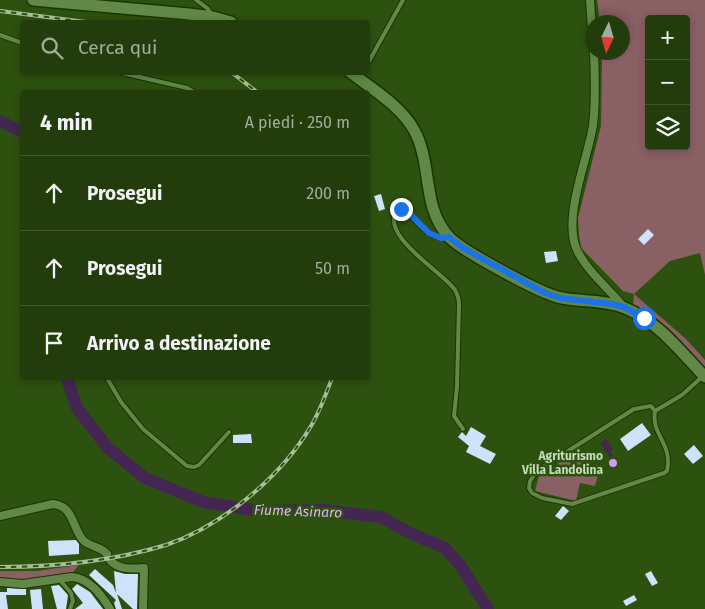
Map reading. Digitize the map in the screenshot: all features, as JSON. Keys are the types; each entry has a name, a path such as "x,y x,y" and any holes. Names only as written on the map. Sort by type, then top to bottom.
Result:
{"main road":[{"path":"33,0 213,17 224,20"},
{"path":"354,75 404,116 414,130 423,152 432,208 449,237 463,248 545,293 560,298 624,307 657,327 704,376"}],"street":[{"path":"590,0 591,15"},
{"path":"594,60 592,127 573,209 574,238 576,249 586,264 624,307"},
{"path":"0,516 58,504 69,512 84,542 104,550 114,566 121,568 144,568 143,609"},
{"path":"0,582 23,584 72,577 85,580 93,586 110,609"}],"lane":[{"path":"196,0 207,8 213,17"},
{"path":"370,59 403,0"},
{"path":"0,35 20,43"},
{"path":"131,75 190,90"},
{"path":"449,237 441,238 429,233 406,210 397,210 394,214 396,228 402,240 413,252 444,278 455,290 458,297 460,305 454,416 463,429"},
{"path":"655,411 682,395 704,376"},
{"path":"108,380 121,402 143,429 187,466 194,467 199,465 229,432"},
{"path":"651,406 655,411 655,424 668,453 667,471 572,504 542,498 532,493 529,488 530,481 543,467 634,409 651,406"},
{"path":"59,579 71,593 74,601 70,609"}],"shaded area":[{"path":"597,0 705,0 705,275 700,253 670,261 634,294 623,291 581,248 578,218 601,126 602,60 630,60 630,15 599,15"},
{"path":"634,294 686,339 705,360 705,371 633,307"},
{"path":"606,439 613,449 610,451 613,455 610,457 600,443"},
{"path":"560,457 600,467 595,486 580,483 576,501 535,491 540,472 555,476"},
{"path":"79,565 73,572 19,580 0,579 0,571 37,571"}],"building":[{"path":"381,194 385,209 379,211 374,196"},
{"path":"648,229 654,235 644,245 638,239"},
{"path":"556,251 558,261 546,263 544,252"},
{"path":"642,423 651,435 628,451 620,439"},
{"path":"471,427 486,436 480,446 496,454 490,464 466,452 469,446 458,437 462,432 466,436"},
{"path":"251,434 252,443 233,443 233,435"},
{"path":"694,445 703,456 693,464 684,454"},
{"path":"563,506 569,511 561,520 555,516"},
{"path":"76,540 79,544 79,554 49,556 48,541"},
{"path":"95,569 113,585 116,593 114,571 125,574 138,574 137,609 133,609 117,594 122,609 116,609 114,603 116,600 89,575"},
{"path":"651,571 658,583 652,586 645,574"},
{"path":"77,584 90,592 103,609 75,609 83,603 72,589"},
{"path":"59,585 68,595 66,609 57,609 51,586"},
{"path":"7,588 26,589 26,595 6,595 8,609 0,609 0,592 7,592"},
{"path":"41,589 43,609 32,609 30,590"},
{"path":"634,595 637,600 626,606 623,601"}],"waterway":[{"name":"Fiume Asinaro","path":"0,121 20,131"},
{"name":"Fiume Asinaro","path":"68,380 77,408 108,448 145,478 203,502 260,511 322,510 381,517 410,533 445,548 460,565 488,609"}],"railway":[{"path":"0,11 70,20"},
{"path":"235,75 254,90"},
{"path":"0,567 84,562 146,551 187,537 208,526 248,498 284,463 314,420 331,380"}],"place":[{"name":"Agriturismo Villa Landolina","path":"613,463"}],"route":[{"path":"401,209 406,210 429,233 441,238 449,237 463,248 545,293 560,298 624,307 644,318"}]}
